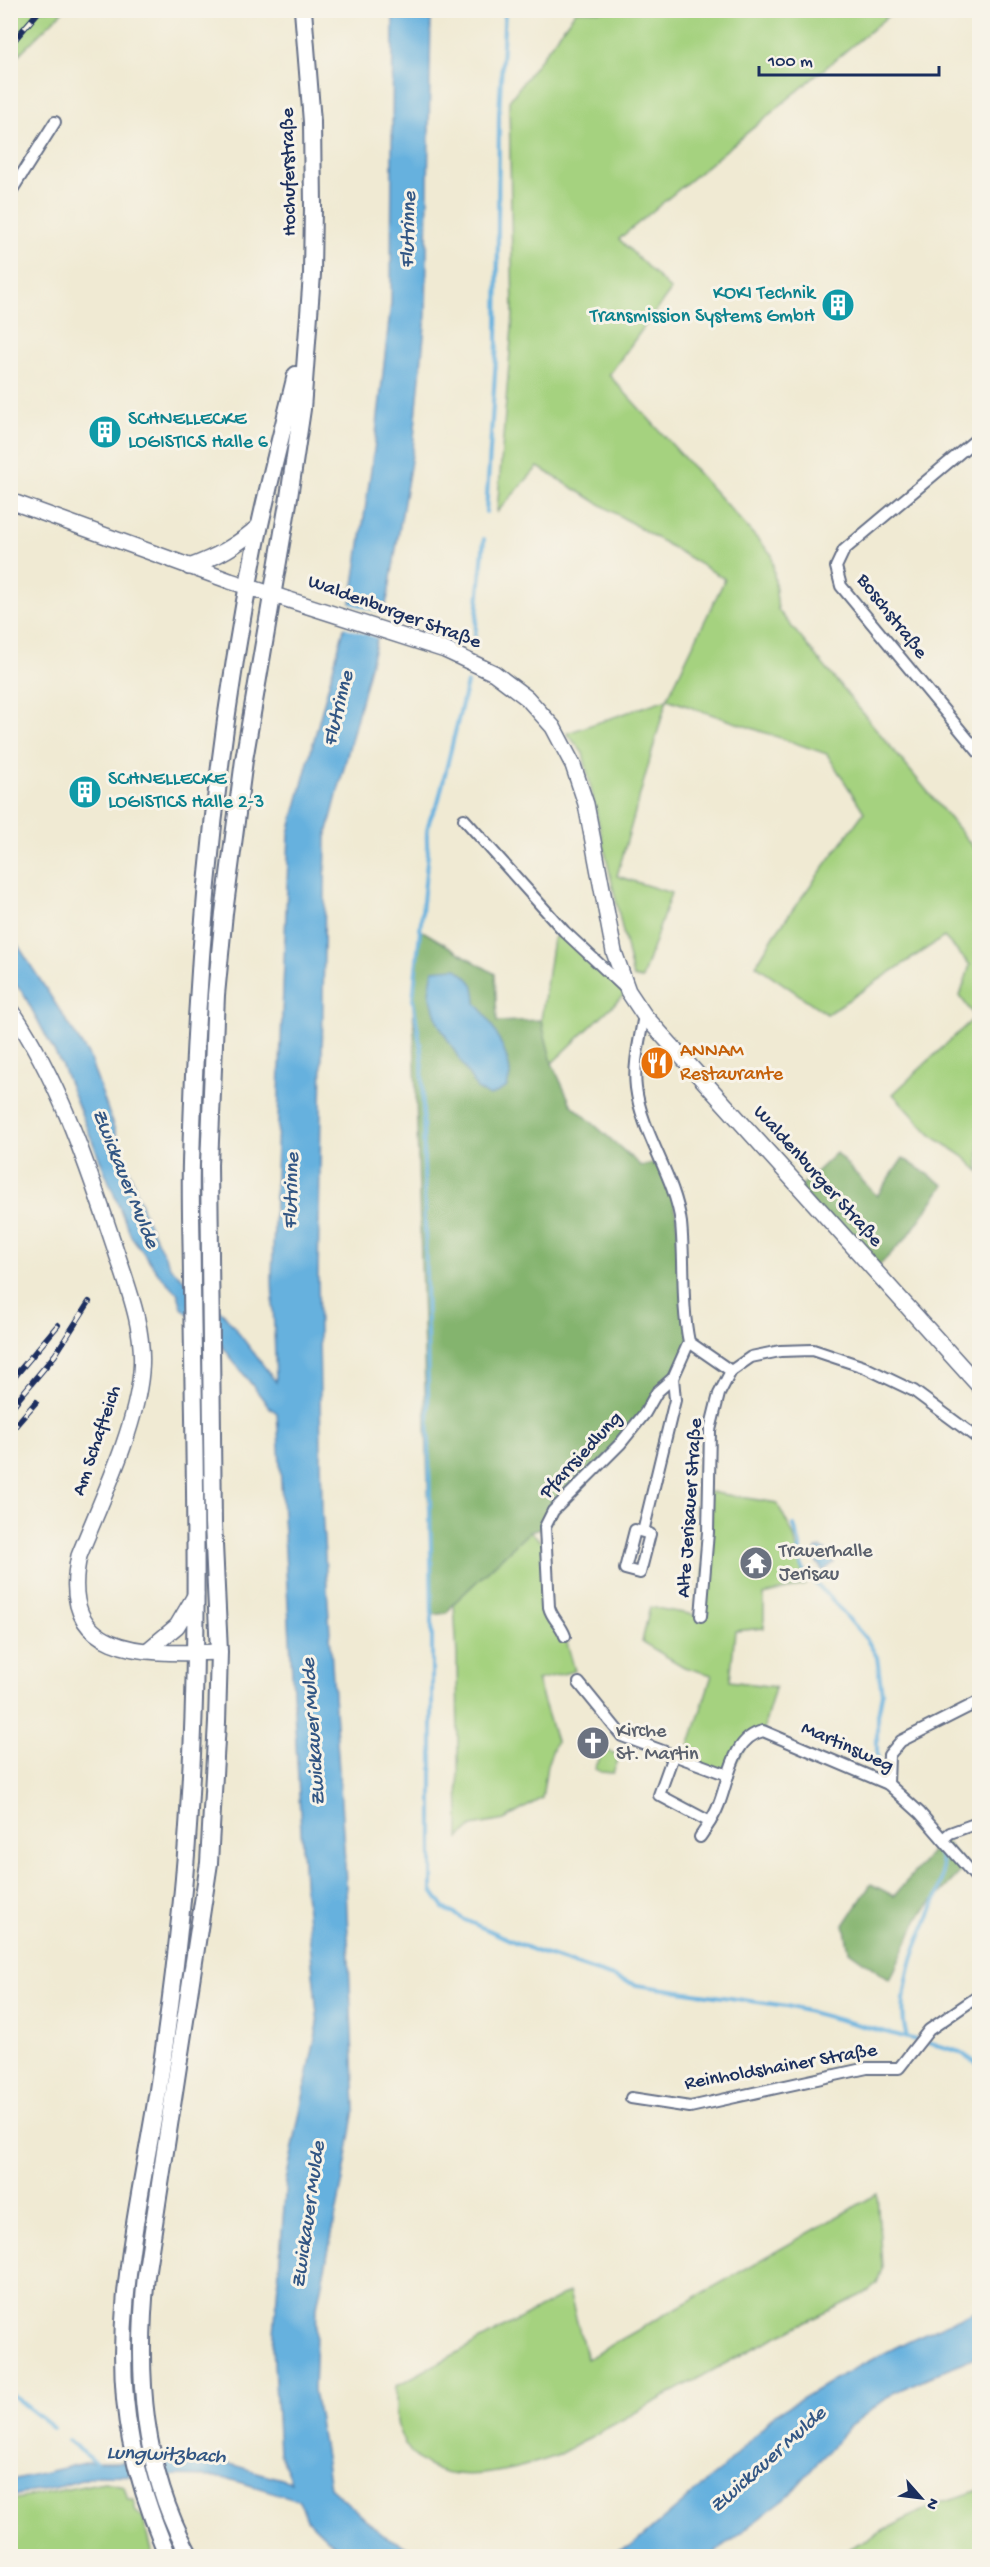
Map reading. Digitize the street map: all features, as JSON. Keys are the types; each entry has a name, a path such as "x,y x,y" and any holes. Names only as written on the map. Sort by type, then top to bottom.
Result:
{"main road":[{"name":"Hochuferstraße","path":"153,2493 142,2392 141,2320 209,1863 218,1722 219,1652 213,1523 209,1165 219,951 244,760 294,472 303,400 312,274 312,122 307,35 303,10"},
{"name":"Hochuferstraße","path":"153,2493 131,2441 125,2380 125,2314 133,2241 176,1972 186,1865 196,1653 190,1166 199,996 221,757 248,587 276,452 306,333"},
{"path":"153,2493 168,2556"},
{"path":"153,2493 169,2512 190,2556"}],"street":[{"path":"10,193 55,122"},
{"name":"Boschstraße","path":"980,436 844,550 836,567 841,586 980,754"},
{"name":"Waldenburger Straße","path":"10,501 189,567 445,650 494,673 527,698 553,727 573,765 586,804 614,952 628,991"},
{"path":"189,567 218,556 241,542 260,525"},
{"name":"Waldenburger Straße","path":"464,819 564,930 628,991 644,1015 980,1387"},
{"name":"Am Schafteich","path":"10,1008 32,1039 51,1077 97,1193 140,1327 142,1370 136,1408 80,1556 74,1579 76,1600 84,1621 96,1634 115,1646 147,1651 219,1652"},
{"path":"644,1015 635,1066 636,1087 639,1103 674,1195 681,1222 684,1318 689,1342 731,1371 751,1357 780,1351 813,1350 864,1367 914,1391 980,1440"},
{"name":"Pfarrsiedlung","path":"565,1636 561,1626 551,1617 549,1607 545,1527 553,1511 620,1444 645,1413 657,1392 673,1378 689,1342"},
{"name":"Alte Jerisauer Straße","path":"701,1616 708,1532 710,1430 719,1394 731,1371"},
{"name":"Pfarrsiedlung","path":"643,1532 675,1400 673,1378"},
{"path":"147,1651 177,1626 196,1594"},
{"path":"579,1683 622,1736 728,1774 719,1807 700,1837"},
{"path":"888,1784 889,1755 900,1741 980,1701"},
{"name":"Martinsweg","path":"728,1774 741,1744 753,1733 763,1731 888,1784 920,1813 980,1882"},
{"path":"674,1756 658,1795 710,1822"},
{"path":"943,1839 950,1833 980,1822"},
{"name":"Reinholdshainer Straße","path":"631,2098 690,2107 867,2068 899,2068 929,2030 980,1995"}],"green space":[{"path":"11,10 63,10 63,11 11,62"},
{"path":"576,11 894,11 619,239 671,290 609,375 772,555 778,610 979,854 979,1171 963,1156 931,1135 893,1094 975,1017 960,996 970,965 944,937 827,1014 756,965 775,934 864,812 827,754 667,699 725,579 538,467 497,512 513,315 509,101"},
{"path":"667,699 617,876 671,893 642,979 633,977 583,753 567,733"},
{"path":"421,930 495,974 497,1022 541,1020 552,1063 571,1104 641,1166 661,1161 674,1195 689,1342 673,1378 545,1527 530,1531 454,1603 447,1613 432,1615 413,999"},
{"path":"564,931 628,991 552,1063 541,1020 553,939"},
{"path":"836,1153 877,1196 903,1158 944,1185 909,1235 874,1271 799,1188"},
{"path":"709,1492 777,1503 794,1536 805,1585 764,1595 764,1628 735,1631 730,1681 775,1687 763,1731 753,1733 728,1775 685,1759 712,1675 684,1667 642,1642 650,1607 701,1616"},
{"path":"530,1531 543,1543 545,1591 549,1614 559,1636 565,1636 575,1671 537,1680 556,1741 547,1765 542,1798 504,1820 472,1826 459,1838 457,1656 454,1603"},
{"path":"604,1749 620,1756 613,1773 595,1769"},
{"path":"943,1839 966,1866 919,1916 890,1980 849,1951 844,1925 871,1884 894,1896"},
{"path":"877,2194 882,2268 877,2284 867,2292 750,2350 554,2457 492,2473 470,2475 448,2473 429,2467 413,2455 401,2436 397,2418 396,2386 569,2292 587,2359"},
{"path":"104,2482 124,2486 128,2500 133,2500 136,2512 143,2517 152,2556 11,2556 11,2500"},
{"path":"979,2490 979,2556 839,2556 933,2505"}],"water":[{"path":"393,11 431,11 426,315 413,449 388,596 326,838 318,1276 322,1510 345,1863 355,2109 317,2307 314,2390 330,2487 383,2535 423,2556 346,2556 307,2519 299,2500 223,2477 98,2475 58,2487 11,2496 11,2480 89,2462 223,2462 291,2482 279,2452 273,2346 286,2181 318,2024 304,1882 277,1413 269,1407 222,1346 182,1308 178,1294 159,1274 131,1236 61,1064 23,993 11,979 10,933 89,1056 146,1219 171,1268 224,1314 276,1382 272,1277 289,833 352,598 375,443 391,303"},
{"path":"456,968 472,983 476,1003 497,1036 509,1066 510,1076 506,1088 490,1096 477,1089 438,1023 429,992 433,970"},
{"path":"821,1548 830,1553 834,1563 823,1571 813,1557 816,1549"},
{"name":"Zwickauer Mulde","path":"979,2309 979,2355 895,2392 850,2426 789,2495 711,2556 607,2556 633,2545 724,2467 775,2414 838,2377 910,2340"}],"pier":[{"path":"348,603 386,615 380,639 341,626"}],"waterway":[{"path":"486,512 497,342 499,114 505,10"},
{"path":"475,636 484,539"},
{"path":"467,683 438,803 431,815 428,827 428,853 413,999 422,1056 432,1615 432,1891 444,1908 465,1920 535,1951 637,1985 787,2006 916,2040"},
{"path":"794,1525 800,1546 800,1562 806,1575 827,1594 867,1640 877,1657 882,1694 877,1720 877,1756 882,1775"},
{"path":"890,1796 930,1839 942,1863 942,1876 935,1904 917,1944 908,1976 904,1997 907,2037"},
{"path":"929,2043 960,2052 980,2066"},
{"path":"10,2393 54,2428"},
{"name":"Lungwitzbach","path":"68,2440 100,2466"}],"railway":[{"path":"10,45 40,10"},
{"path":"10,1409 55,1355 89,1302"},
{"path":"10,1382 58,1325"},
{"path":"10,1432 36,1402"}],"place":[{"name":"KOKI Technik Transmission Systems GmbH","path":"838,305"},
{"name":"SCHNELLECKE LOGISTICS Halle 6","path":"105,432"},
{"name":"SCHNELLECKE LOGISTICS Halle 2-3","path":"85,792"},
{"name":"ANNAM Restaurante","path":"657,1063"},
{"name":"Trauerhalle Jerisau","path":"756,1563"},
{"name":"Kirche St. Martin","path":"593,1743"}],"water label":[{"name":"Flutrinne","path":"410,230"},
{"name":"Flutrinne","path":"340,709"},
{"name":"Flutrinne","path":"293,1191"}]}
